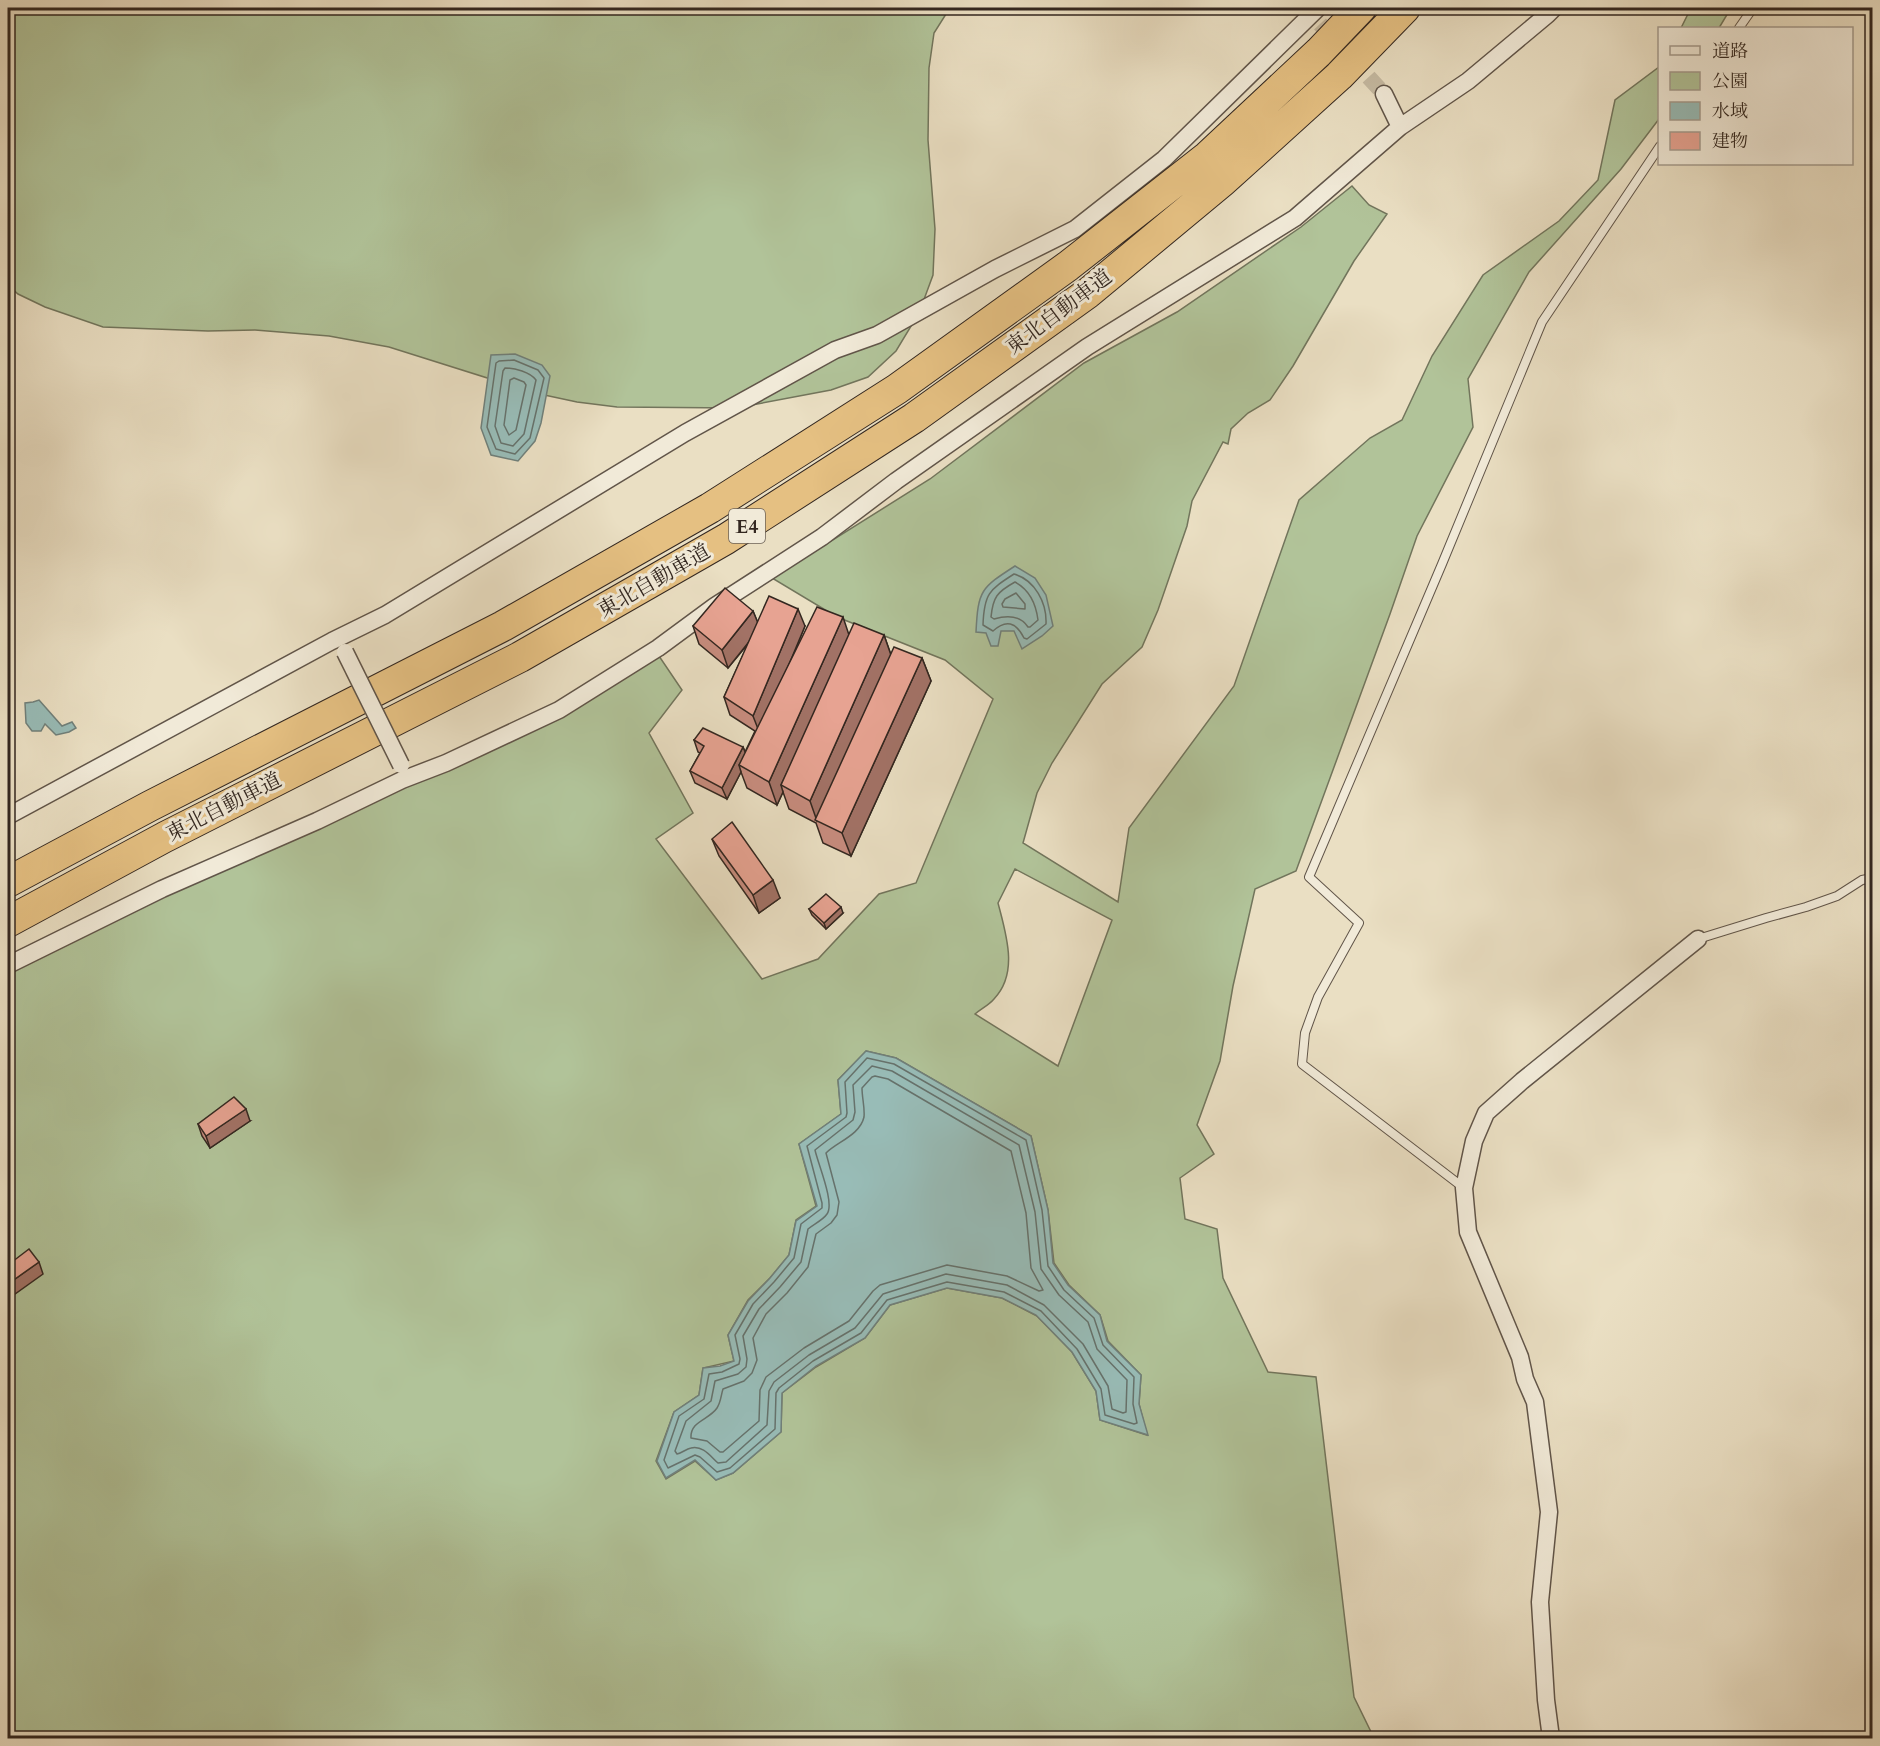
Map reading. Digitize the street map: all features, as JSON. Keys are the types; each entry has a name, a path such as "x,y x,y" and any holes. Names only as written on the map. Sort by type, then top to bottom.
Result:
{"highway":[{"name":"東北自動車道","path":"8,882 160,801 503,626 710,508 897,389 1068,266 1208,156 1361,8"},
{"name":"東北自動車道","path":"8,922 165,837 520,657 726,539 915,418 1088,293 1223,181 1339,76 1405,8"}],"street":[{"path":"8,965 162,889 317,821 401,772 446,763 559,710 658,648 715,606 822,537 896,481 1087,347 1296,218 1400,127 1468,81 1554,8"},
{"path":"8,816 332,641 385,615 685,433 825,355 877,335 995,269 1075,229 1164,159 1317,15"},
{"path":"1384,94 1400,127"},
{"path":"332,641 345,652 401,772"},
{"path":"1551,1738 1546,1700 1540,1602 1549,1512 1535,1402 1507,1324 1468,1232 1464,1188 1474,1141 1486,1113 1522,1081 1698,939"}],"lane":[{"path":"1740,27 1753,8"},
{"path":"1464,1188 1302,1064 1305,1033 1318,997 1359,923 1309,877 1542,321 1658,147"},
{"path":"1698,939 1806,908 1837,896 1862,880 1872,878"}],"green space":[{"path":"8,8 953,8 946,14 934,33 929,68 928,140 935,229 933,275 919,313 896,351 868,377 831,390 736,408 617,407 577,402 535,393 389,347 329,336 255,330 208,331 103,327 45,307 18,294 8,285"},
{"path":"1691,8 1731,8 1720,27 1682,27"},
{"path":"1658,68 1658,120 1621,169 1529,272 1468,379 1473,427 1417,536 1296,871 1255,889 1233,986 1220,1061 1197,1125 1214,1154 1180,1178 1185,1219 1217,1229 1223,1278 1268,1372 1316,1377 1354,1697 1374,1738 8,1738 8,972 659,656 682,690 649,733 693,813 656,839 762,979 818,959 879,894 916,883 993,699 945,660 837,617 772,578 930,479 1084,363 1177,312 1301,227 1352,186 1369,205 1387,214 1354,261 1293,366 1270,400 1248,413 1231,429 1228,444 1223,442 1192,501 1187,526 1158,610 1142,647 1102,684 1052,763 1037,793 1023,843 1118,902 1129,828 1234,686 1299,500 1370,438 1402,420 1432,356 1483,275 1559,221 1598,180 1615,100","holes":["1015,869 1112,920 1058,1066 975,1014 994,999 1002,989 1006,977 1007,940 998,903","866,1051 896,1058 1031,1136 1048,1210 1054,1263 1069,1285 1100,1315 1108,1341 1141,1375 1139,1404 1147,1435 1100,1420 1096,1391 1072,1352 1037,1316 1002,1298 947,1288 890,1305 865,1338 816,1367 782,1393 781,1432 733,1473 716,1480 695,1461 666,1479 656,1461 674,1412 699,1395 703,1368 734,1361 728,1335 748,1300 789,1255 796,1220 816,1206 799,1144 841,1114 838,1080"]}],"water":[{"path":"515,354 542,365 550,376 535,441 518,461 491,455 481,428 491,355"},
{"path":"1015,566 1035,578 1046,595 1053,626 1022,649 1014,631 1001,631 998,646 991,646 986,633 976,632 980,598 988,585"},
{"path":"39,700 62,726 72,722 76,728 56,735 45,724 41,731 32,731 26,723 25,703"},
{"path":"866,1051 896,1058 1031,1136 1048,1210 1053,1263 1068,1285 1100,1315 1107,1341 1141,1375 1139,1404 1148,1435 1100,1420 1096,1391 1072,1352 1036,1315 1002,1298 947,1288 890,1305 865,1338 816,1366 782,1393 781,1432 733,1473 716,1480 695,1460 666,1478 657,1461 674,1412 699,1395 703,1368 734,1361 728,1335 748,1301 789,1255 796,1221 817,1206 799,1144 841,1114 838,1080"}],"building":[{"path":"725,588 753,611 722,650 693,626"},
{"path":"769,596 798,609 753,716 724,697"},
{"path":"817,607 843,617 769,782 739,765"},
{"path":"854,623 884,635 810,801 781,785"},
{"path":"894,647 922,658 842,833 815,820"},
{"path":"703,728 743,747 722,788 690,771 704,746 694,740"},
{"path":"732,822 773,880 753,895 712,839"},
{"path":"826,894 841,907 824,923 809,909"},
{"path":"234,1097 246,1109 206,1136 198,1124"},
{"path":"29,1249 39,1262 8,1284 8,1265"}],"tunnel":[{"path":"1320,24 1384,94"}]}
